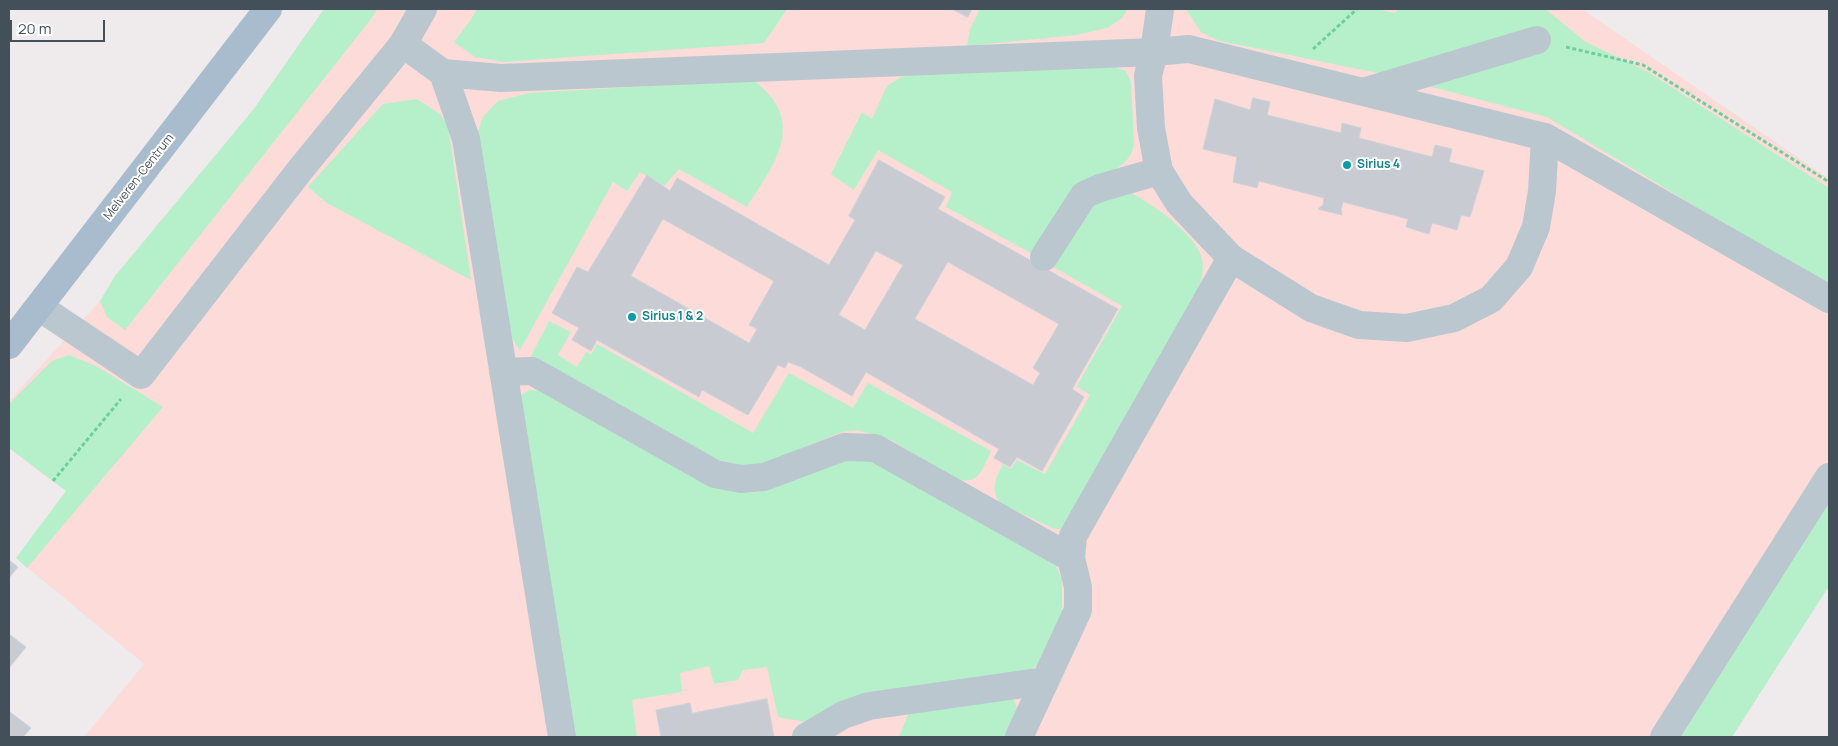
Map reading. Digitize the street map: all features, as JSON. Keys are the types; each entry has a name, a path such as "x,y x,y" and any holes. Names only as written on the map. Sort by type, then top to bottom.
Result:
{"main road":[{"name":"Melveren-Centrum","path":"9,345 268,9"}],"lane":[{"path":"39,307 141,375 300,170 403,44 423,9"},
{"path":"1160,9 1154,52 1148,76 1151,128 1159,171 1179,203 1231,258 1311,308 1359,325 1406,328 1454,318 1491,299 1520,267 1536,227 1542,191 1545,137"},
{"path":"1362,92 1537,40"},
{"path":"403,44 443,73 501,78 1154,52 1189,48 1545,137 1829,299"},
{"path":"443,73 466,139 562,737"},
{"path":"1044,258 1084,195 1100,188 1159,171"},
{"path":"1019,737 1078,610 1078,587 1071,558 1073,536 1231,258"},
{"path":"503,372 532,371 715,474 741,479 764,477 844,447 875,448 1071,558"},
{"path":"1664,737 1829,477"},
{"path":"806,737 843,716 869,706 1045,681"}],"path":[{"path":"1287,73 1357,9"},
{"path":"1537,40 1643,65 1829,182"},
{"path":"53,481 141,375"}],"shaded area":[{"path":"324,9 1582,9 1829,179 1829,586 1732,737 84,737 144,664 16,558 66,491 9,448 9,401 100,301 115,276 253,110"}],"green space":[{"path":"324,9 377,9 125,330 107,317 100,301 115,276 253,110"},
{"path":"477,9 787,9 764,43 504,62 475,57 454,42"},
{"path":"980,9 1128,9 1122,18 1107,28 1076,35 967,46 970,29"},
{"path":"1186,9 1376,9 1395,13 1399,9 1545,9 1586,42 1648,72 1829,188 1829,287 1547,117 1378,73 1220,41 1201,32"},
{"path":"1112,66 1126,71 1131,82 1134,144 1131,153 1126,161 1111,172 1033,254 946,207 952,192 878,150 854,190 831,174 862,112 872,119 887,86 901,77 916,73"},
{"path":"754,80 775,102 782,119 783,133 776,159 747,207 679,169 664,186 640,172 627,191 613,182 520,350 505,328 475,141 483,117 498,101 529,93"},
{"path":"417,99 440,114 448,126 471,280 327,203 308,187 383,104"},
{"path":"1129,192 1168,217 1193,242 1202,260 1202,279 1199,288 1061,529 1055,529 1001,504 996,494 995,484 1003,464 1011,469 1017,460 1045,474 1090,395 1077,386 1122,306 1050,265 1083,207"},
{"path":"549,321 571,332 558,355 577,367 586,352 591,355 597,344 753,433 789,373 853,408 868,383 991,451 982,470 975,478 964,481 956,480 891,440 857,430 842,432 758,466 742,467 713,458 530,358"},
{"path":"69,355 96,366 163,407 27,568 16,558 66,491 9,448 9,404 52,361"},
{"path":"529,390 542,391 739,493 757,492 777,486 842,459 875,460 1046,557 1056,566 1062,580 1062,614 1048,648 1037,665 1020,677 811,723 778,717 767,667 743,670 738,680 714,684 709,666 680,673 682,692 632,700 637,737 572,737 520,396"},
{"path":"1829,497 1829,586 1732,737 1675,737"},
{"path":"1012,697 1017,707 1017,712 1015,722 1008,737 899,737 911,707"}],"building":[{"path":"952,9 972,9 968,17"},
{"name":"Sirius 4","path":"1253,98 1270,102 1267,115 1341,133 1342,123 1361,128 1359,138 1432,157 1435,145 1452,149 1449,162 1484,171 1470,217 1461,215 1457,230 1432,223 1429,234 1406,227 1408,219 1343,202 1342,215 1318,209 1323,205 1324,198 1259,181 1257,188 1233,182 1237,157 1203,149 1215,99 1250,110"},
{"name":"Sirius 1 & 2","path":"879,160 945,197 938,209 1118,309 1072,389 1084,397 1042,471 1017,457 1010,467 994,458 999,449 866,372 852,396 801,367 788,362 785,368 778,365 748,415 702,390 699,397 597,340 591,351 572,340 579,328 552,313 577,267 588,272 647,175 670,191 677,178 829,265 855,220 849,216","holes":["663,219 774,281 749,325 757,329 749,343 631,276","876,251 903,265 865,330 839,315","948,262 1059,324 1033,368 1040,373 1033,385 915,319"]},
{"path":"9,560 18,567 9,578"},
{"path":"9,634 26,647 9,668"},
{"path":"767,699 774,737 661,737 656,710 690,703 692,713"},
{"path":"10,712 31,728 23,737 9,737"}],"place":[{"name":"Sirius 4","path":"1347,165"},
{"name":"Sirius 1 & 2","path":"632,317"}]}
